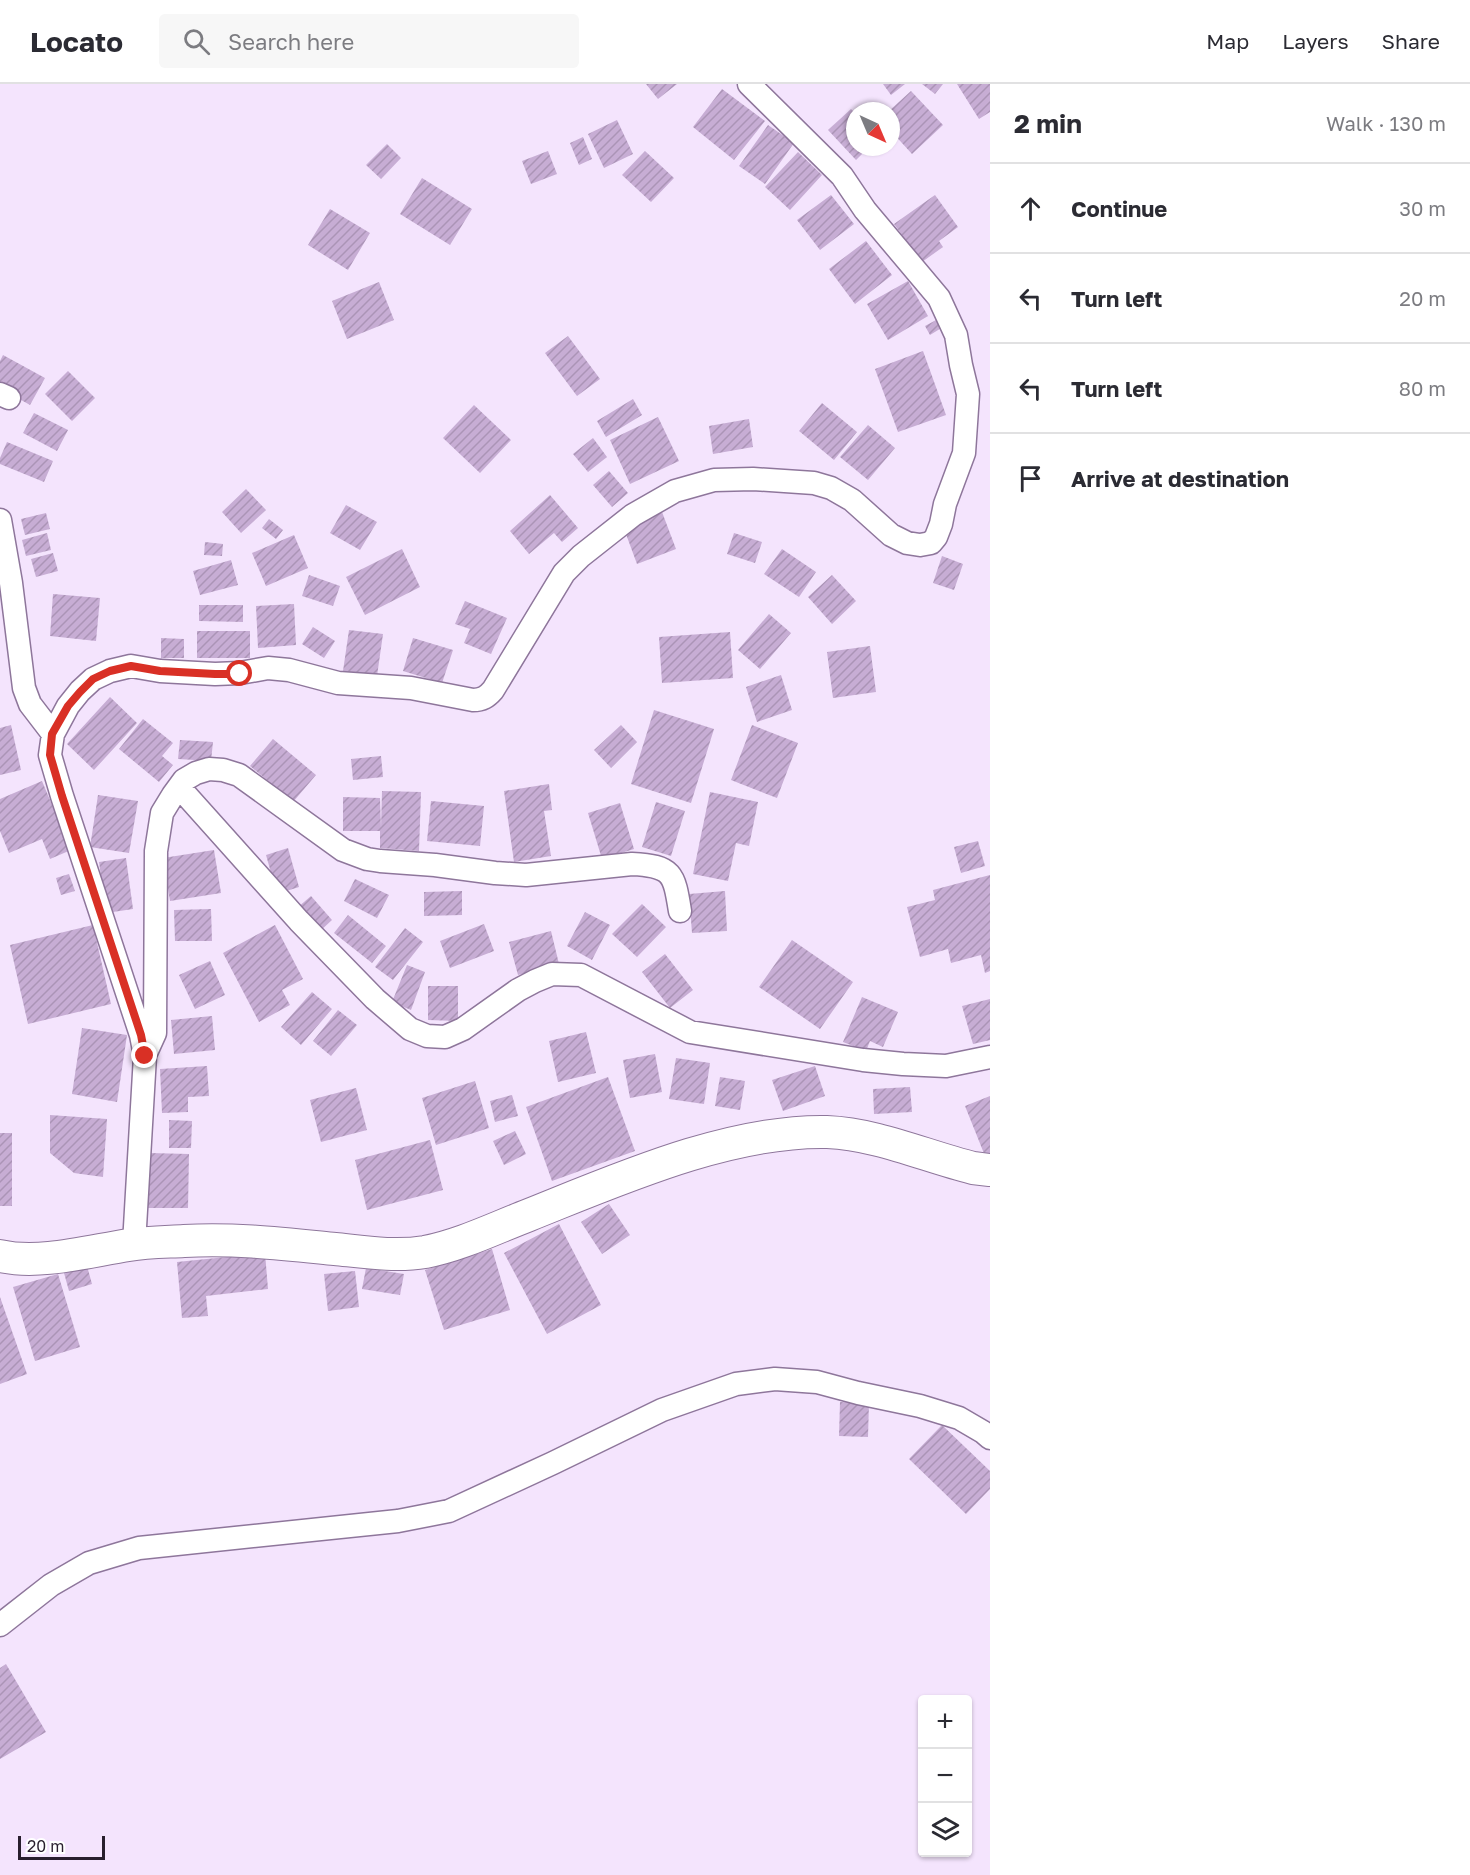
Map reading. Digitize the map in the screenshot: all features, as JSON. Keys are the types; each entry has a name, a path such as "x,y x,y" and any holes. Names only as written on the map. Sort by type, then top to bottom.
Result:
{"street":[{"path":"134,1244 145,1056 141,1035 50,755 52,734 68,706 93,679 110,671 131,666 160,671 215,674 240,674 268,668 289,670 338,683 411,688 481,700 493,690 564,573 581,556 633,515 658,500 675,491 714,480 814,483 831,488 852,500 891,535 907,543 920,546 931,543 936,537 942,524 945,504 964,453 968,394 956,335 939,298 865,210 842,176 749,84"},
{"path":"0,520 11,583 24,688 30,704 52,734"},
{"path":"145,1056 155,1032 156,851 162,813 184,780 209,769 239,774 343,850 361,857 380,861 526,875 632,864 650,865 663,869 670,875 675,883 680,911"},
{"path":"179,787 299,921 375,999 410,1029 427,1036 445,1036 464,1029 518,990 552,974 580,975 690,1032 863,1060 903,1064 946,1066 990,1057"},
{"path":"0,1256 14,1259 44,1258 134,1244 205,1239 258,1241 393,1254 424,1252 460,1242 665,1162 728,1144 802,1133 829,1132 859,1136 973,1168 990,1170"},
{"path":"0,1625 51,1585 89,1563 139,1548 398,1521 449,1510 662,1410 736,1384 775,1379 817,1382 920,1406 959,1418 990,1438"}],"building":[{"path":"646,84 677,84 658,99"},
{"path":"883,84 905,84 891,95"},
{"path":"922,84 943,84 935,94"},
{"path":"957,84 990,84 990,112 979,119"},
{"path":"722,89 765,121 734,160 693,127"},
{"path":"911,91 943,125 912,154 900,141 899,102"},
{"path":"846,114 846,149 828,130"},
{"path":"617,120 633,154 604,168 588,134"},
{"path":"768,125 794,143 765,184 739,166"},
{"path":"583,137 592,159 579,165 570,143"},
{"path":"387,144 401,158 381,179 366,165"},
{"path":"548,151 557,174 531,184 522,161"},
{"path":"645,151 674,178 651,202 622,175"},
{"path":"798,152 822,175 790,210 765,187"},
{"path":"422,178 472,209 450,245 400,214"},
{"path":"831,195 854,224 820,250 797,220"},
{"path":"935,195 958,227 939,241 943,247 922,262 894,224"},
{"path":"330,209 370,233 348,270 308,245"},
{"path":"866,241 892,275 855,304 829,269"},
{"path":"908,281 928,316 888,340 867,304"},
{"path":"379,282 394,320 347,339 332,301"},
{"path":"938,319 943,327 930,335 925,326"},
{"path":"568,336 600,379 577,396 545,353"},
{"path":"923,351 946,415 898,432 875,369"},
{"path":"3,355 45,378 30,405 0,388 0,361"},
{"path":"68,371 95,398 72,421 45,394"},
{"path":"633,399 642,415 606,437 597,421"},
{"path":"822,403 857,432 834,460 799,431"},
{"path":"474,405 511,440 480,473 443,438"},
{"path":"34,413 68,430 57,451 23,433"},
{"path":"658,417 679,461 630,484 610,440"},
{"path":"749,419 753,447 713,454 709,426"},
{"path":"868,425 895,448 868,480 840,457"},
{"path":"593,438 607,457 588,472 573,454"},
{"path":"7,442 53,461 44,482 0,464 0,458"},
{"path":"609,471 628,493 612,507 593,485"},
{"path":"246,489 266,510 241,533 222,512"},
{"path":"550,495 578,528 562,542 554,533 529,554 510,531"},
{"path":"346,505 377,522 360,550 330,533"},
{"path":"662,512 676,549 637,564 623,526"},
{"path":"46,513 50,529 25,535 21,519"},
{"path":"269,519 283,530 276,539 262,528"},
{"path":"47,533 51,550 26,556 22,540"},
{"path":"734,533 762,542 755,563 727,554"},
{"path":"294,535 308,568 266,586 252,553"},
{"path":"205,542 223,544 222,556 204,555"},
{"path":"402,549 420,587 365,615 346,577"},
{"path":"782,549 816,572 799,597 764,574"},
{"path":"53,553 58,571 36,577 31,559"},
{"path":"942,556 963,564 954,590 933,583"},
{"path":"231,560 238,585 200,595 193,571"},
{"path":"309,575 340,586 333,606 302,596"},
{"path":"832,575 856,601 832,624 808,597"},
{"path":"53,594 100,598 96,641 50,636"},
{"path":"465,601 507,618 491,654 464,643 470,629 455,624"},
{"path":"294,604 296,645 258,648 256,606"},
{"path":"199,605 243,605 243,622 199,621"},
{"path":"769,614 791,633 760,669 738,650"},
{"path":"313,627 335,641 324,658 302,644"},
{"path":"349,630 383,634 377,676 343,671"},
{"path":"197,631 250,631 250,658 197,658"},
{"path":"730,632 733,678 662,683 659,637"},
{"path":"161,638 184,639 184,658 161,658"},
{"path":"413,638 453,650 442,683 403,671"},
{"path":"870,646 876,692 833,698 827,652"},
{"path":"781,675 792,710 757,722 746,687"},
{"path":"110,697 137,723 94,770 67,744"},
{"path":"654,710 714,729 691,803 631,784"},
{"path":"143,719 173,743 162,756 173,765 159,782 119,749"},
{"path":"11,725 21,770 0,775 0,728"},
{"path":"621,725 637,742 611,768 594,750"},
{"path":"752,725 798,743 777,798 731,780"},
{"path":"273,739 316,775 293,802 250,766"},
{"path":"180,740 213,742 211,761 178,759"},
{"path":"381,756 383,777 353,780 351,759"},
{"path":"42,781 71,850 50,859 42,839 9,853 0,831 0,799"},
{"path":"549,784 552,810 544,811 551,856 514,862 504,791"},
{"path":"382,791 421,792 419,851 380,848 380,831 343,831 343,797 380,798 381,828"},
{"path":"710,792 758,802 749,846 736,843 728,881 693,874"},
{"path":"98,795 138,801 129,853 90,847"},
{"path":"431,801 484,806 480,846 427,841"},
{"path":"656,802 685,811 671,856 642,847"},
{"path":"620,803 634,849 602,859 588,813"},
{"path":"978,841 985,866 961,873 954,847"},
{"path":"288,848 299,887 277,894 266,855"},
{"path":"214,850 221,893 170,901 163,858"},
{"path":"126,858 133,909 106,913 99,862"},
{"path":"69,874 75,891 61,895 56,878"},
{"path":"990,875 990,971 985,973 981,955 951,963 948,949 920,957 907,907 935,900 933,890"},
{"path":"355,879 389,895 377,918 344,901"},
{"path":"462,891 462,915 424,916 424,892"},
{"path":"725,891 727,931 692,933 689,894"},
{"path":"311,896 332,920 319,932 297,908"},
{"path":"642,904 666,927 637,957 612,934"},
{"path":"211,909 212,941 175,941 174,910"},
{"path":"585,912 610,925 592,960 567,946"},
{"path":"348,915 386,946 372,963 334,933"},
{"path":"484,924 494,951 450,968 440,941"},
{"path":"93,925 111,1004 28,1024 10,945"},
{"path":"275,925 303,979 282,990 290,1005 259,1022 223,953"},
{"path":"405,928 423,942 393,980 375,967"},
{"path":"551,931 559,964 518,975 509,942"},
{"path":"792,940 853,982 820,1029 759,987"},
{"path":"665,954 693,990 670,1008 642,972"},
{"path":"210,961 225,995 195,1009 179,975"},
{"path":"407,965 425,972 411,1010 392,1002"},
{"path":"428,986 458,986 458,1021 428,1020"},
{"path":"312,992 332,1009 301,1045 281,1027"},
{"path":"862,997 898,1012 883,1047 870,1041 866,1051 843,1042"},
{"path":"990,999 990,1040 973,1044 962,1006"},
{"path":"338,1010 357,1025 331,1056 313,1041"},
{"path":"212,1016 215,1050 174,1054 171,1020"},
{"path":"82,1028 127,1035 117,1102 72,1094"},
{"path":"586,1032 596,1073 558,1082 549,1041"},
{"path":"655,1054 662,1092 630,1098 623,1060"},
{"path":"676,1058 710,1063 704,1104 669,1099"},
{"path":"207,1066 209,1096 188,1097 188,1112 162,1113 160,1069"},
{"path":"815,1066 825,1096 783,1111 772,1080"},
{"path":"608,1077 635,1151 552,1181 526,1107"},
{"path":"720,1077 745,1081 740,1110 715,1106"},
{"path":"475,1081 489,1128 436,1145 422,1098"},
{"path":"910,1087 912,1112 874,1114 873,1089"},
{"path":"356,1088 367,1130 321,1142 310,1100"},
{"path":"512,1095 518,1116 495,1122 490,1101"},
{"path":"990,1096 990,1154 985,1156 965,1106"},
{"path":"50,1115 107,1119 103,1177 74,1173 50,1153"},
{"path":"169,1120 192,1121 191,1148 169,1148"},
{"path":"515,1131 526,1154 504,1165 493,1141"},
{"path":"0,1133 12,1133 12,1206 0,1206"},
{"path":"430,1140 443,1190 367,1210 355,1160"},
{"path":"149,1153 189,1154 188,1208 148,1208"},
{"path":"609,1204 630,1235 602,1254 581,1222"},
{"path":"559,1224 601,1305 547,1334 504,1253"},
{"path":"492,1249 510,1310 444,1330 425,1270"},
{"path":"265,1253 268,1289 206,1296 208,1316 182,1318 177,1262"},
{"path":"87,1266 92,1284 69,1291 64,1273"},
{"path":"366,1268 404,1274 400,1295 362,1289"},
{"path":"355,1271 359,1307 328,1311 324,1274"},
{"path":"58,1274 80,1347 35,1361 13,1287"},
{"path":"0,1297 27,1374 0,1384"},
{"path":"840,1402 869,1403 868,1437 839,1436"},
{"path":"942,1425 990,1471 990,1489 966,1514 909,1459"},
{"path":"6,1664 46,1732 0,1759 0,1668"}],"route":[{"path":"145,1056 141,1035 50,755 52,734 68,706 80,692 93,679 110,671 131,666 160,671 240,674"}]}
